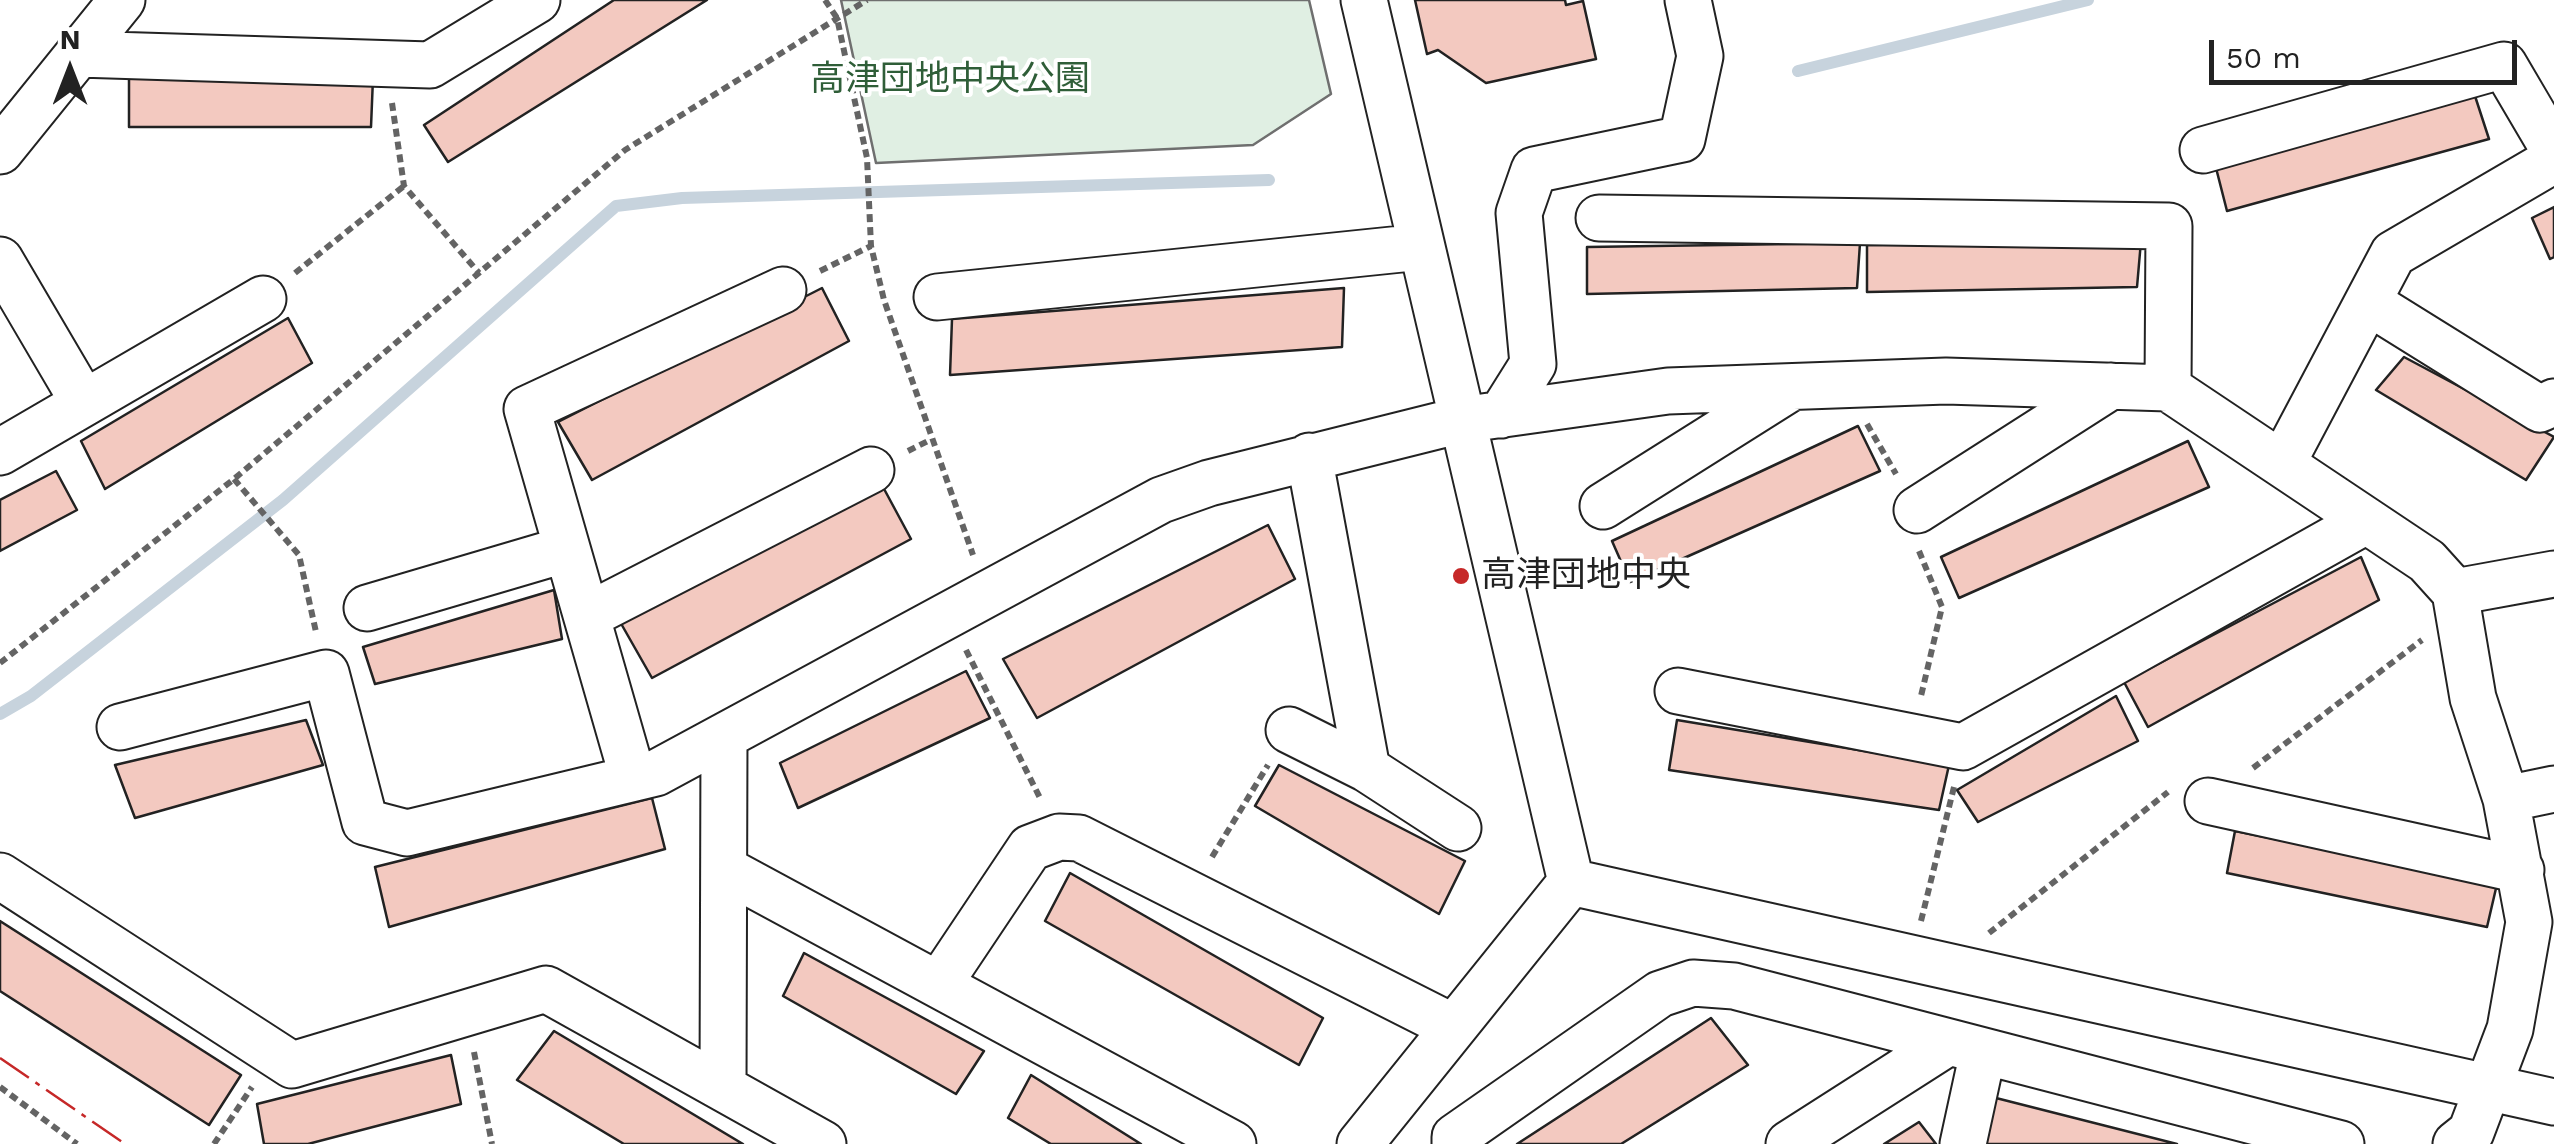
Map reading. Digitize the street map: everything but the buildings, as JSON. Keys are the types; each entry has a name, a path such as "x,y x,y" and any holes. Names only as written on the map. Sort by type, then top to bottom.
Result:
{"street":[{"path":"0,151 122,0"},
{"path":"78,54 430,65 537,0"},
{"path":"1360,1144 1571,882 1481,418 1421,247 1364,0"},
{"path":"1481,418 1533,364 1518,214 1534,170 1682,139 1700,56 1688,0"},
{"path":"2203,150 2504,65 2554,150"},
{"path":"2282,464 2393,254 2554,160"},
{"path":"1599,218 2170,226 2168,388"},
{"path":"937,297 1421,247"},
{"path":"0,260 84,403"},
{"path":"634,778 527,410 783,290"},
{"path":"0,452 263,300"},
{"path":"2368,302 2540,410 2554,402"},
{"path":"120,728 326,673 364,822 408,833 656,772 1161,500 1309,456 1481,418 1668,391 1946,381 2168,388 2426,561 2457,602 2473,698 2506,799 2529,922 2510,1028 2490,1089 2470,1132 2456,1144"},
{"path":"1603,506 1794,386"},
{"path":"1917,510 2111,386"},
{"path":"1309,456 1367,769"},
{"path":"587,616 871,470"},
{"path":"1678,690 1964,747 2366,521"},
{"path":"367,608 567,549"},
{"path":"2457,602 2554,574"},
{"path":"1289,730 1367,769 1458,828"},
{"path":"723,1088 724,738"},
{"path":"2506,799 2554,789"},
{"path":"2208,801 2521,870"},
{"path":"939,984 1030,848 1059,837 1080,838 1454,1027"},
{"path":"724,870 1233,1144"},
{"path":"0,876 292,1066 546,989 823,1144"},
{"path":"1571,882 1931,959 2554,1102"},
{"path":"1455,1144 1455,1137 1660,994 1693,983 1734,986 2341,1144"},
{"path":"1790,1144 1965,1048"},
{"path":"1963,1144 1965,1048"}],"path":[{"path":"825,0 837,18 867,158 871,246 930,440 987,592"},
{"path":"0,664 234,479 625,150 867,0"},
{"path":"386,63 404,186 479,273"},
{"path":"263,300 404,186"},
{"path":"783,290 871,246"},
{"path":"1844,384 1917,510 1919,552 1942,607 1912,737"},
{"path":"234,479 300,556 326,673"},
{"path":"1931,959 2170,791 2208,801 2457,602"},
{"path":"948,614 1059,837"},
{"path":"1190,893 1289,730"},
{"path":"1931,959 1964,747"},
{"path":"466,1013 492,1144"},
{"path":"214,1144 274,1054"},
{"path":"0,1087 77,1144"}],"green space":[{"name":"高津団地中央公園","path":"841,0 1309,0 1331,94 1253,145 876,163"}],"waterway":[{"path":"1798,71 2088,0"},
{"path":"0,714 31,696 283,500 616,206 682,198 1269,180"}],"power":[{"path":"0,1058 125,1144"}],"place":[{"name":"高津団地中央","path":"1461,576"}]}
